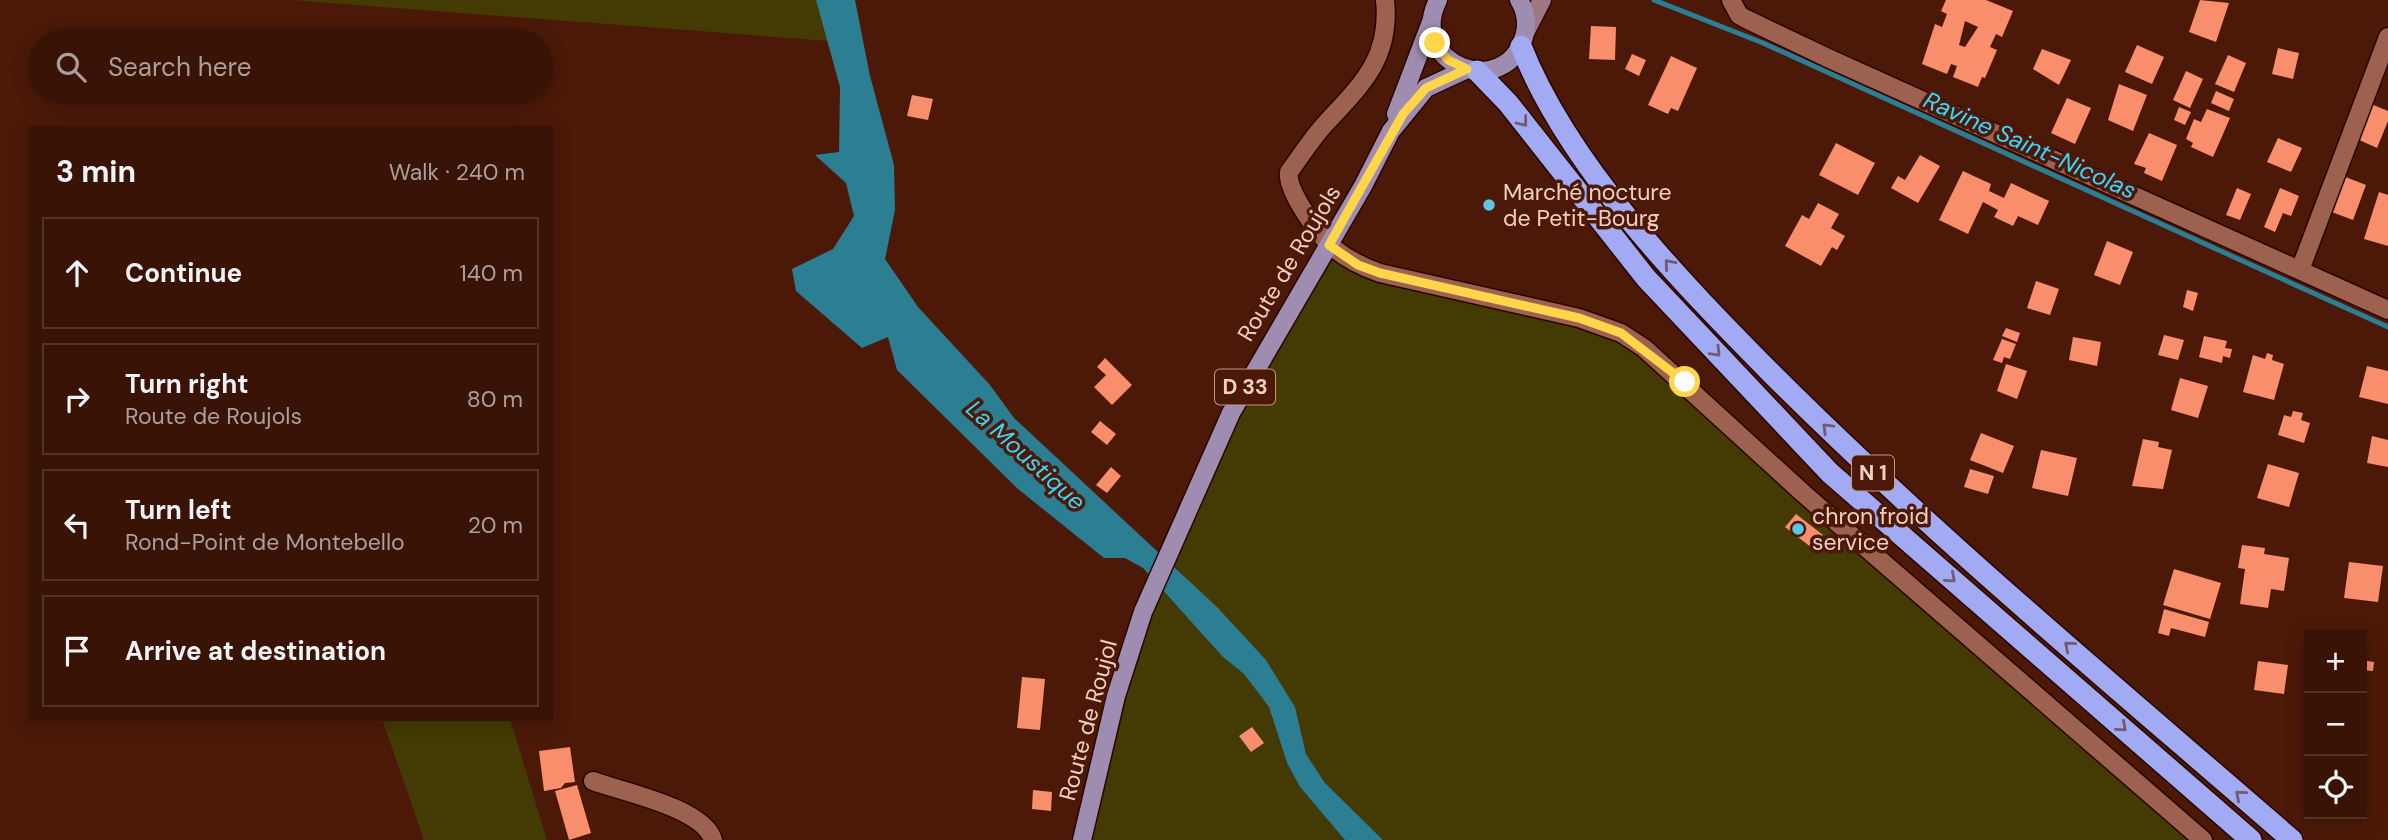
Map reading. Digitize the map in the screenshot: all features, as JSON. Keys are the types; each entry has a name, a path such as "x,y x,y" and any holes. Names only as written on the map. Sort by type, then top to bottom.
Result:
{"highway":[{"name":"N 1","path":"1523,40 1564,132 1648,240 1722,324 1844,446 1934,529 2292,840"},
{"name":"N 1","path":"1472,70 1508,103 1646,278 1830,473 2251,840"}],"main road":[{"name":"N 1","path":"1519,0 1526,19 1523,40"},
{"path":"1523,40 1542,0"},
{"name":"Route de Roujols","path":"1143,612 1174,536 1231,413 1329,245 1391,131 1437,1"},
{"name":"N 1","path":"1431,22 1432,33 1441,52 1450,61 1472,70"},
{"name":"Route de Roujols","path":"1391,131 1426,88 1472,70 1498,67 1523,40"},
{"name":"Route de Roujol","path":"1082,840 1116,696 1143,612"}],"street":[{"path":"1385,0 1387,19 1383,47 1372,69 1289,172 1287,181 1292,192 1329,245 1358,265 1380,273 1579,318 1621,333 1644,348 1814,503 2203,840"},
{"path":"1731,0 1739,15 1773,32 2388,310"},
{"path":"2300,270 2388,37"},
{"path":"593,781 691,815 710,830 713,840"}],"shaded area":[{"path":"291,0 816,0 828,41"},
{"path":"1330,245 1358,265 1621,333 2203,840 1383,840 1325,783 1306,754 1295,707 1266,660 1171,563 1174,536"},
{"path":"1155,583 1172,597 1223,657 1244,674 1269,707 1287,763 1300,787 1345,840 1082,840"},
{"path":"383,721 511,721 547,840 424,840"}],"water":[{"name":"La Moustique","path":"816,0 855,0 870,76 894,165 895,210 885,259 918,307 990,385 1014,418 1217,607 1266,660 1295,707 1306,754 1325,783 1383,840 1345,840 1300,787 1287,763 1269,707 1244,674 1223,657 1143,568 1125,558 1104,558 1018,489 897,370 888,337 862,348 796,291 792,269 833,249 854,216 846,183 815,155 839,152 840,87"}],"building":[{"path":"1946,0 1986,0 2013,11 2002,37 1996,34 1990,47 1997,50 1985,78 1982,77 1978,87 1953,77 1957,66 1951,64 1947,74 1922,64 1935,24 1942,27 1947,14 1941,11","holes":["1965,21 1978,27 1965,47 1959,45"]},
{"path":"2200,0 2229,3 2216,42 2189,32"},
{"path":"1591,26 1616,27 1615,60 1589,59"},
{"path":"2137,45 2164,57 2152,84 2125,72"},
{"path":"2278,48 2299,53 2293,79 2272,74"},
{"path":"2042,49 2071,60 2059,85 2033,69"},
{"path":"1632,54 1646,60 1639,76 1625,69"},
{"path":"2228,55 2246,63 2234,92 2215,84"},
{"path":"1671,56 1697,68 1678,111 1671,108 1668,114 1648,105"},
{"path":"2186,71 2203,79 2190,108 2173,100"},
{"path":"2119,84 2147,95 2133,131 2108,120"},
{"path":"2216,91 2234,99 2229,111 2211,103"},
{"path":"912,95 933,99 928,120 907,116"},
{"path":"2067,98 2091,108 2075,144 2051,133"},
{"path":"2371,104 2388,111 2388,121 2377,148 2357,139"},
{"path":"2179,107 2191,112 2185,125 2174,120"},
{"path":"2207,109 2230,118 2213,157 2191,147 2193,143 2186,139 2194,119 2201,122"},
{"path":"2149,133 2177,145 2162,181 2144,173 2146,168 2134,164"},
{"path":"2278,138 2302,148 2291,172 2267,162"},
{"path":"1836,143 1875,163 1858,195 1819,175"},
{"path":"1920,155 1940,166 1918,203 1891,188 1898,176 1905,180"},
{"path":"1963,171 1991,184 1989,191 2004,198 2011,183 2049,201 2038,225 2018,216 2013,226 1994,217 1998,210 1983,202 1968,234 1939,220"},
{"path":"2343,176 2366,185 2353,220 2329,211"},
{"path":"2237,188 2251,194 2240,220 2226,215"},
{"path":"2280,188 2299,196 2291,216 2283,213 2275,232 2264,227"},
{"path":"2379,192 2388,195 2388,246 2364,239"},
{"path":"1818,203 1839,214 1831,228 1845,236 1837,250 1832,247 1821,266 1785,246 1802,215 1809,219"},
{"path":"2107,241 2133,252 2120,285 2094,275"},
{"path":"2036,281 2059,289 2050,315 2027,308"},
{"path":"2187,290 2198,293 2193,311 2183,307"},
{"path":"2006,328 2020,333 2017,342 2002,336"},
{"path":"2164,335 2184,340 2178,360 2158,355"},
{"path":"2204,336 2227,341 2225,348 2232,349 2230,358 2223,356 2222,363 2199,357"},
{"path":"2073,337 2101,342 2097,366 2069,360"},
{"path":"2002,339 2016,344 2010,359 2004,357 2002,363 1993,360"},
{"path":"2267,353 2273,355 2272,360 2284,364 2274,400 2243,392 2253,355 2265,359"},
{"path":"1105,358 1132,385 1112,405 1094,387 1106,375 1097,367"},
{"path":"2006,364 2027,371 2017,399 1997,391"},
{"path":"2367,366 2388,371 2388,404 2359,397"},
{"path":"2180,378 2208,386 2198,418 2171,410"},
{"path":"2293,411 2303,413 2301,420 2310,423 2304,443 2278,435 2284,415 2291,417"},
{"path":"1100,421 1116,434 1107,445 1091,432"},
{"path":"1981,433 2014,446 2003,473 1970,460"},
{"path":"2372,436 2388,440 2388,467 2367,463"},
{"path":"2143,439 2159,442 2158,447 2172,450 2163,489 2132,486"},
{"path":"2041,450 2077,458 2068,496 2032,488"},
{"path":"2268,464 2299,473 2289,507 2257,498"},
{"path":"1111,467 1121,476 1107,493 1096,485"},
{"path":"1970,469 1994,476 1988,494 1964,487"},
{"path":"1796,514 1823,535 1812,548 1785,527"},
{"path":"2242,545 2265,548 2264,554 2289,558 2284,591 2271,589 2268,608 2240,604 2245,569 2238,568"},
{"path":"2349,562 2383,566 2378,602 2344,598"},
{"path":"2174,569 2221,583 2210,619 2163,605"},
{"path":"2164,609 2209,622 2205,637 2171,628 2169,636 2158,633"},
{"path":"2258,661 2288,665 2284,694 2254,690"},
{"path":"2367,661 2374,662 2373,671 2367,670"},
{"path":"1022,677 1045,679 1040,730 1017,728"},
{"path":"1252,727 1264,743 1251,752 1239,736"},
{"path":"570,747 575,782 544,791 539,751"},
{"path":"577,785 591,833 569,840 555,791"},
{"path":"1033,790 1052,792 1051,811 1032,809"}],"waterway":[{"name":"Ravine Saint-Nicolas","path":"1654,0 1763,43 2388,327"}],"place":[{"name":"Marché nocture de Petit-Bourg","path":"1489,205"},
{"name":"chron froid service","path":"1798,529"}],"route":[{"path":"1435,43 1448,60 1467,69 1426,88 1403,114 1329,245 1358,265 1380,273 1579,318 1621,333 1685,382"}]}
